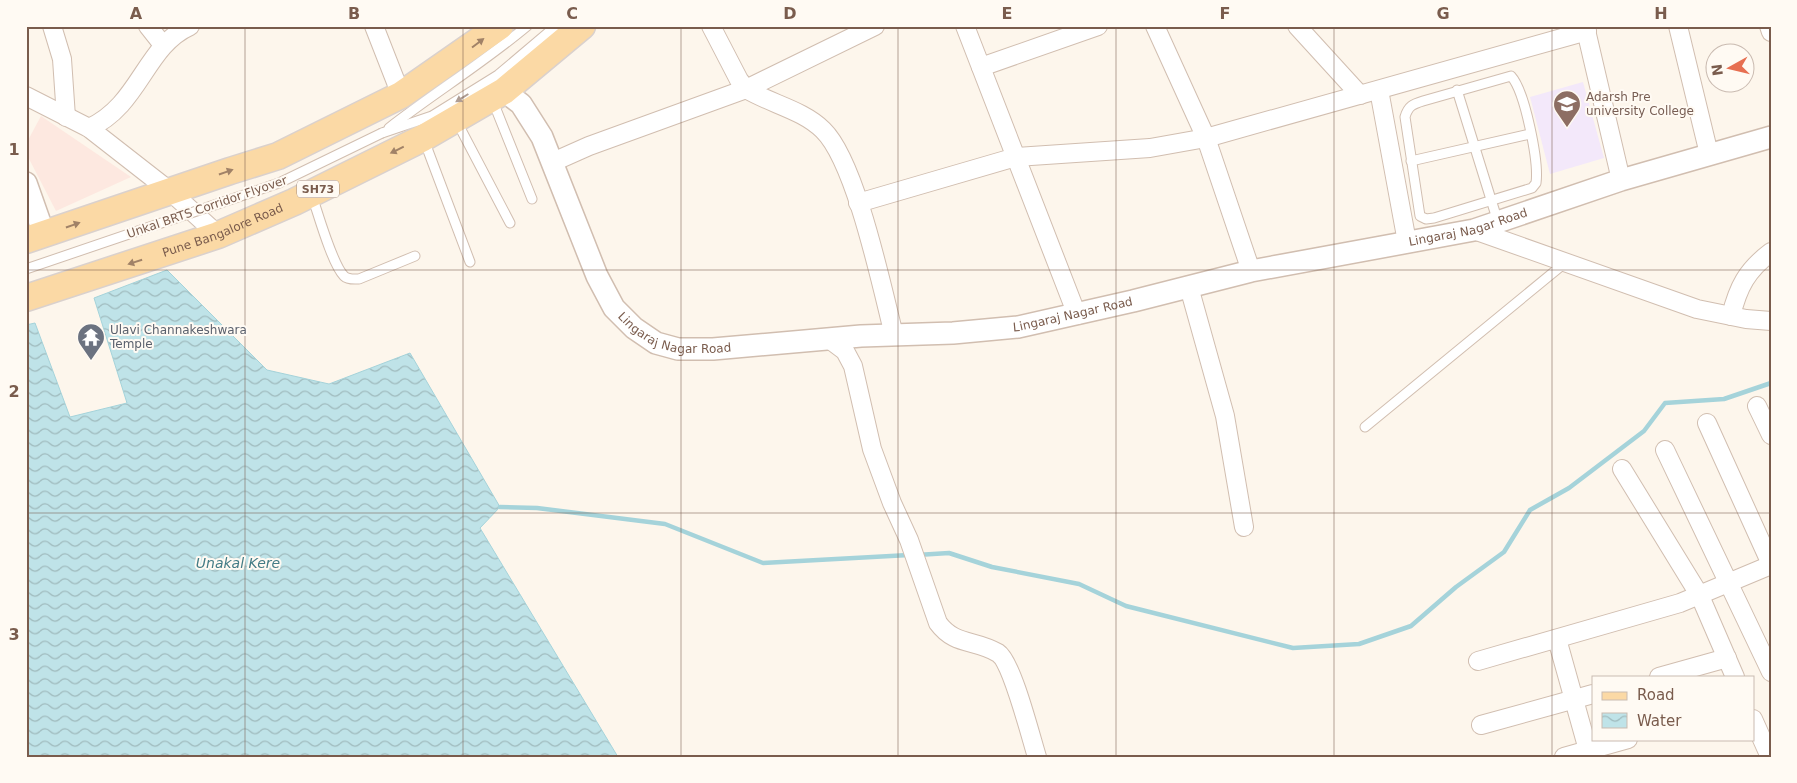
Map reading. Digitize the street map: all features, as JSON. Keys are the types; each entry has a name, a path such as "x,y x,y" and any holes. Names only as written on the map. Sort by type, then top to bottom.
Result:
{"main road":[{"path":"35,237 278,156 401,95 500,26"},
{"name":"Pune Bangalore Road","path":"26,298 218,234 311,193 456,120 498,94 582,26"}],"street":[{"path":"52,26 62,59 66,116"},
{"path":"148,26 163,45"},
{"path":"89,128 105,121 117,110 149,68 163,45 170,38 190,26"},
{"path":"374,26 401,95"},
{"path":"711,26 739,80 746,89 795,112 824,130 836,148 858,203 894,335"},
{"path":"553,162 589,146 746,89 875,26"},
{"path":"965,26 1077,315"},
{"path":"1155,26 1206,138 1251,270"},
{"path":"1297,26 1360,95"},
{"path":"1678,26 1709,154"},
{"path":"1770,26 1771,32"},
{"path":"981,67 1087,28"},
{"path":"858,203 1016,157 1150,148 1206,138 1379,90 1586,29 1621,180"},
{"path":"1379,90 1407,242"},
{"name":"Lingaraj Nagar Road","path":"498,94 521,104 531,115 553,162 597,276 614,308 634,328 656,343 678,349 982,331 1018,327 1077,315 1251,270 1474,230 1621,180 1771,137"},
{"path":"26,96 89,128 171,192 218,234"},
{"path":"26,183 35,237"},
{"path":"1474,230 1697,309 1771,321"},
{"path":"1731,316 1744,281 1755,264 1771,252"},
{"path":"1189,287 1224,416 1244,527"},
{"path":"829,339 845,351 853,366 872,448 892,503 909,540 917,568 938,623 946,634 1000,654 1008,668 1037,757"},
{"path":"1757,406 1771,435"},
{"path":"1478,661 1700,596 1771,565 1707,423"},
{"path":"1665,450 1771,672"},
{"path":"1622,469 1700,596 1735,676"},
{"path":"1558,639 1589,754"},
{"path":"1663,676 1727,658"},
{"path":"1481,725 1592,694"},
{"path":"1754,721 1769,757"},
{"path":"1564,757 1589,754 1625,740"}],"lane":[{"path":"382,133 427,98 492,55 527,26"},
{"path":"382,133 432,116 498,74 556,26"},
{"path":"1511,76 1520,91 1536,164 1536,183 1532,188 1426,219 1420,216 1417,206 1405,117 1407,109 1412,104 1457,90 1511,76"},
{"path":"1457,90 1473,147 1498,222"},
{"path":"498,94 532,199"},
{"path":"456,120 510,223"},
{"name":"Unkal BRTS Corridor Flyover","path":"26,269 279,183 382,133"},
{"path":"1411,161 1530,134"},
{"path":"423,138 470,262"},
{"path":"311,193 331,249 344,276 351,279 359,279 415,256"},
{"path":"1365,426 1566,262"}],"shaded area":[{"name":"Adarsh Pre university College","path":"1583,82 1604,158 1550,174 1530,97"},
{"path":"41,116 131,177 56,211 26,153 26,144"}],"water":[{"name":"Unakal Kere","path":"167,270 267,370 329,384 410,353 500,507 480,528 618,757 26,757 26,325 35,323 70,417 127,403 94,298"}],"waterway":[{"path":"917,555 949,553 992,567 1079,584 1126,606 1293,648 1359,644 1411,626 1456,587 1504,552 1530,510 1569,488 1644,431 1665,403 1724,399 1771,383"},
{"path":"500,507 537,508 665,524 763,563 909,555"}],"place":[{"name":"Adarsh Pre university College","path":"1567,128"},
{"name":"Ulavi Channakeshwara Temple","path":"91,361"}]}
